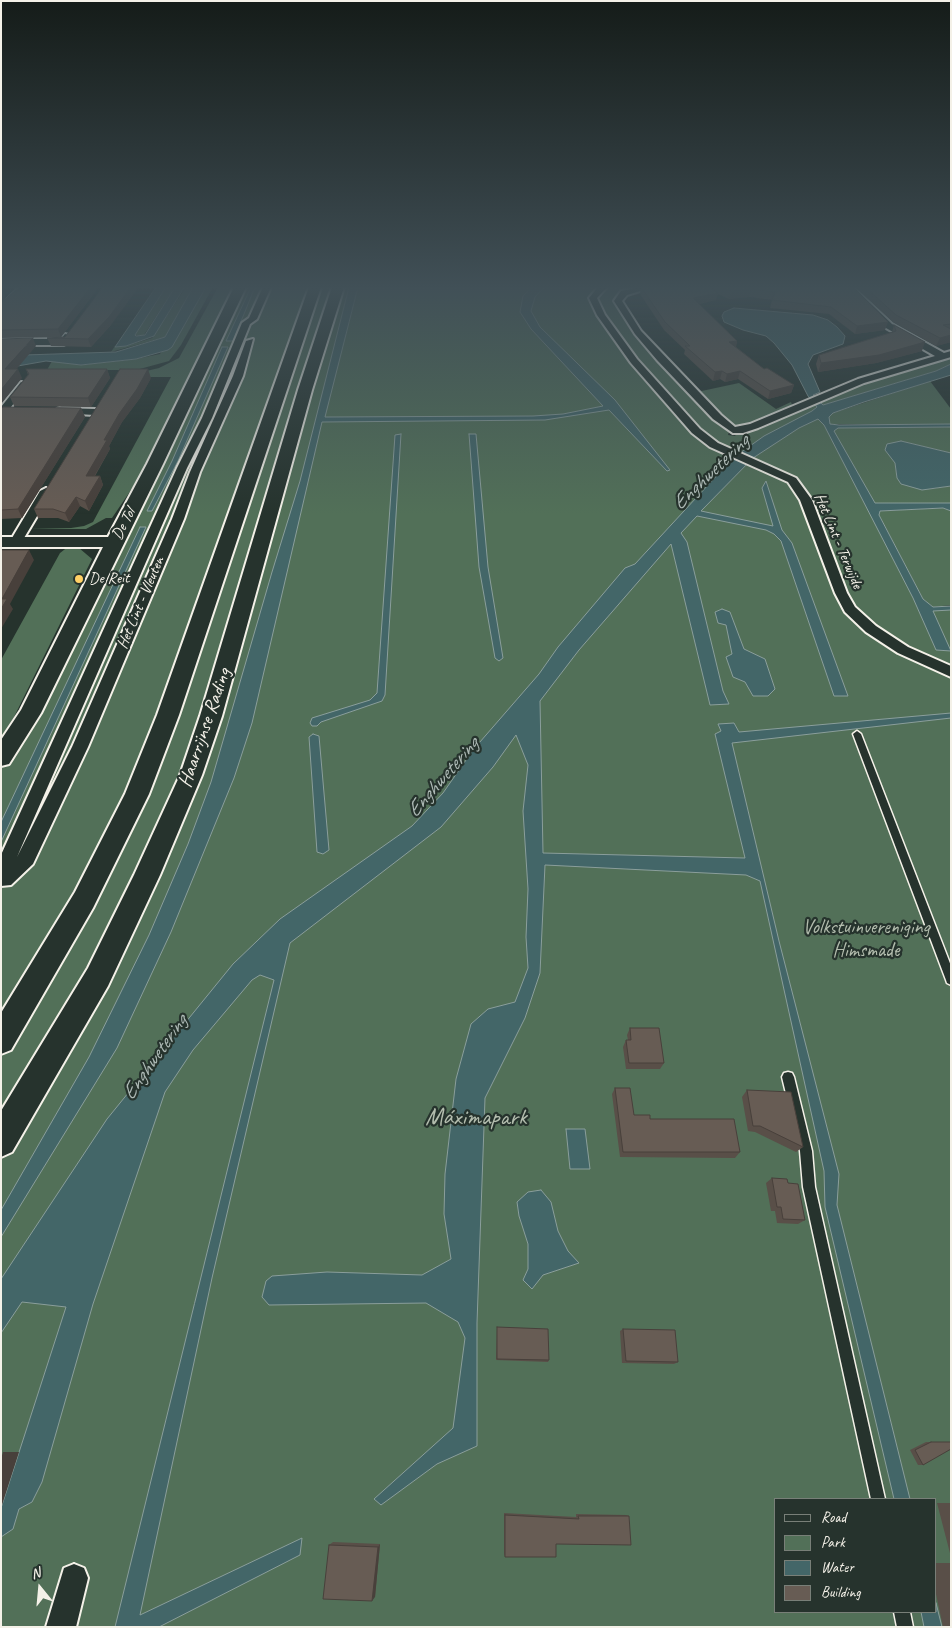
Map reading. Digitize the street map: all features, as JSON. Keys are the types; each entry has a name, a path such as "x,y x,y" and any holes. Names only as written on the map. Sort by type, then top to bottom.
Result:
{"main road":[{"name":"De Tol","path":"1,758 30,713 114,542 159,456 203,363"},
{"name":"Haarrijnse Rading","path":"1,1040 84,900 137,794 168,716 288,363"},
{"name":"Haarrijnse Rading","path":"1,1141 98,977 147,875 191,775 211,716 314,363"},
{"path":"8,542 114,542"}],"street":[{"name":"Het Lint - Vleuten","path":"4,882 9,857 159,519 213,419 237,363"},
{"name":"Het Lint - Terwijde","path":"636,363 696,430 714,445 765,466 792,480 806,500 841,593 850,608 871,629 903,650 951,672"},
{"path":"665,363 717,417 733,430 749,428 884,373 919,363"},
{"path":"6,412 26,381"},
{"path":"49,411 95,411"},
{"name":"Het Lint - Vleuten","path":"4,882 27,859 80,747 178,519 213,419"},
{"path":"8,542 51,483"},
{"path":"159,519 178,519"},
{"path":"129,588 147,589"},
{"path":"58,746 80,747"},
{"path":"61,1627 74,1578"}],"lane":[{"path":"857,734 951,980"},
{"path":"788,1077 806,1151 810,1186 878,1498"},
{"path":"902,1613 905,1627"}],"green space":[{"path":"51,363 81,365 100,363 162,363 136,370 47,370"},
{"name":"Máximapark","path":"169,363 196,363 137,481 112,518 106,518 86,529 27,529 71,528 93,522 171,377 121,377 159,368"},
{"name":"Máximapark","path":"196,363 660,363 718,425 729,432 728,435 735,436 737,433 813,401 817,406 813,411 833,413 930,381 951,409 951,424 832,424 838,428 951,427 951,453 901,441 895,463 897,478 931,489 951,486 951,503 875,503 869,505 927,609 951,608 951,1627 1,1627 1,660 60,553 69,546 74,545 79,548 92,559 14,717 3,734 16,719 151,459"},
{"path":"925,363 951,363 936,371 823,405 817,399 852,385"},
{"path":"739,383 776,409 791,402 792,405 744,428 733,427 697,392"},
{"path":"943,508 951,511 951,605 933,607 923,599 879,515 880,511"}],"water":[{"path":"16,363 35,363 12,367"},
{"path":"63,363 100,363 81,365"},
{"path":"215,363 221,363 178,461 152,511 147,511 172,461"},
{"path":"330,363 339,363 325,417 533,416 563,414 603,406 563,363 577,363 615,400 670,470 667,471 609,410 545,420 322,422 252,723 234,778 171,932 117,1048 1,1237 1,1210 89,1057 149,935 188,844 211,782 300,481"},
{"path":"790,363 809,363 820,392 813,395 823,405 936,371 951,364 951,375 864,402 833,413 829,417 830,424 839,425 951,424 951,427 838,428 834,431 875,503 951,503 951,511 943,508 880,511 879,515 923,599 933,607 951,606 951,610 933,611 951,651 936,650 913,598 824,425 818,419 799,428 753,458 701,511 773,526 762,488 766,481 782,530 792,543 848,696 834,696 781,541 774,534 766,530 697,516 681,533 687,542 723,691 729,704 710,705 671,544 579,650 540,701 543,853 745,858 715,734 721,731 718,724 734,723 739,732 951,713 951,718 732,743 779,941 839,1174 837,1205 910,1498 894,1498 825,1207 824,1171 760,881 746,875 545,865 540,973 525,1018 485,1098 477,1323 477,1446 437,1464 381,1505 374,1499 453,1428 465,1338 458,1322 426,1303 269,1305 262,1297 266,1281 272,1276 327,1272 422,1275 451,1259 444,1214 445,1174 456,1079 471,1024 488,1009 515,1002 528,968 526,937 528,889 523,811 528,765 516,735 493,767 441,827 290,943 212,1278 140,1615 302,1538 300,1555 159,1627 115,1627 274,980 260,975 252,980 193,1050 165,1092 93,1304 42,1482 32,1502 19,1509 13,1529 1,1537 1,1508 66,1307 22,1302 1,1333 1,1279 107,1119 233,964 280,919 412,826 443,793 473,750 539,674 558,647 625,568 635,564 733,458 764,436 817,407 808,396"},
{"path":"401,434 385,695 382,701 321,722 317,726 312,726 310,723 312,718 370,700 377,693 395,435"},
{"path":"469,434 476,434 488,567 503,658 499,661 495,658 479,567"},
{"path":"901,441 951,453 951,486 922,490 901,484 897,478 895,463 885,450 887,444"},
{"path":"140,527 146,527 1,842 1,822"},
{"path":"722,609 730,612 744,649 765,659 775,689 768,696 753,696 745,682 733,677 726,657 732,654 726,625 718,623 715,612"},
{"path":"313,734 319,736 329,850 323,854 317,852 309,737"},
{"path":"566,1129 585,1129 590,1169 570,1169"},
{"path":"541,1190 551,1202 558,1231 568,1251 579,1263 543,1275 532,1289 523,1280 528,1269 528,1244 519,1216 517,1202 528,1192"},
{"path":"937,1607 942,1627 924,1627 921,1613 937,1613"}],"building":[{"path":"1,363 10,363 5,369 18,369 1,390"},
{"path":"705,363 756,363 794,385 770,391 740,371 727,374 722,371 715,372"},
{"path":"26,369 107,369 88,398 10,397 29,374"},
{"path":"120,369 148,369 137,389 119,414 104,440 107,440 86,476 100,476 85,501 76,497 65,513 53,509 34,509"},
{"path":"1,408 81,408 18,509 1,510"},
{"path":"1,550 29,550 2,599 7,599 1,609"},
{"path":"630,1028 659,1028 664,1063 629,1063 626,1040 631,1040"},
{"path":"615,1088 630,1088 634,1115 650,1115 650,1119 734,1119 740,1152 623,1152"},
{"path":"747,1090 791,1092 803,1147 760,1126 753,1126"},
{"path":"772,1178 787,1179 788,1183 798,1184 805,1220 783,1219 781,1207 777,1207"},
{"path":"497,1327 548,1329 549,1360 497,1359"},
{"path":"623,1329 675,1330 678,1362 626,1361"},
{"path":"931,1442 951,1442 951,1449 923,1465 915,1450"},
{"path":"505,1515 579,1519 578,1516 629,1516 631,1545 556,1544 556,1557 505,1557"},
{"path":"329,1545 378,1547 372,1601 323,1599"}],"place":[{"name":"De Reit","path":"79,579"}],"water label":[{"name":"Enghwetering","path":"711,473"},
{"name":"Enghwetering","path":"443,778"},
{"name":"Enghwetering","path":"155,1058"}],"park label":[{"name":"Volkstuinvereniging Himsmade","path":"866,940"}]}
